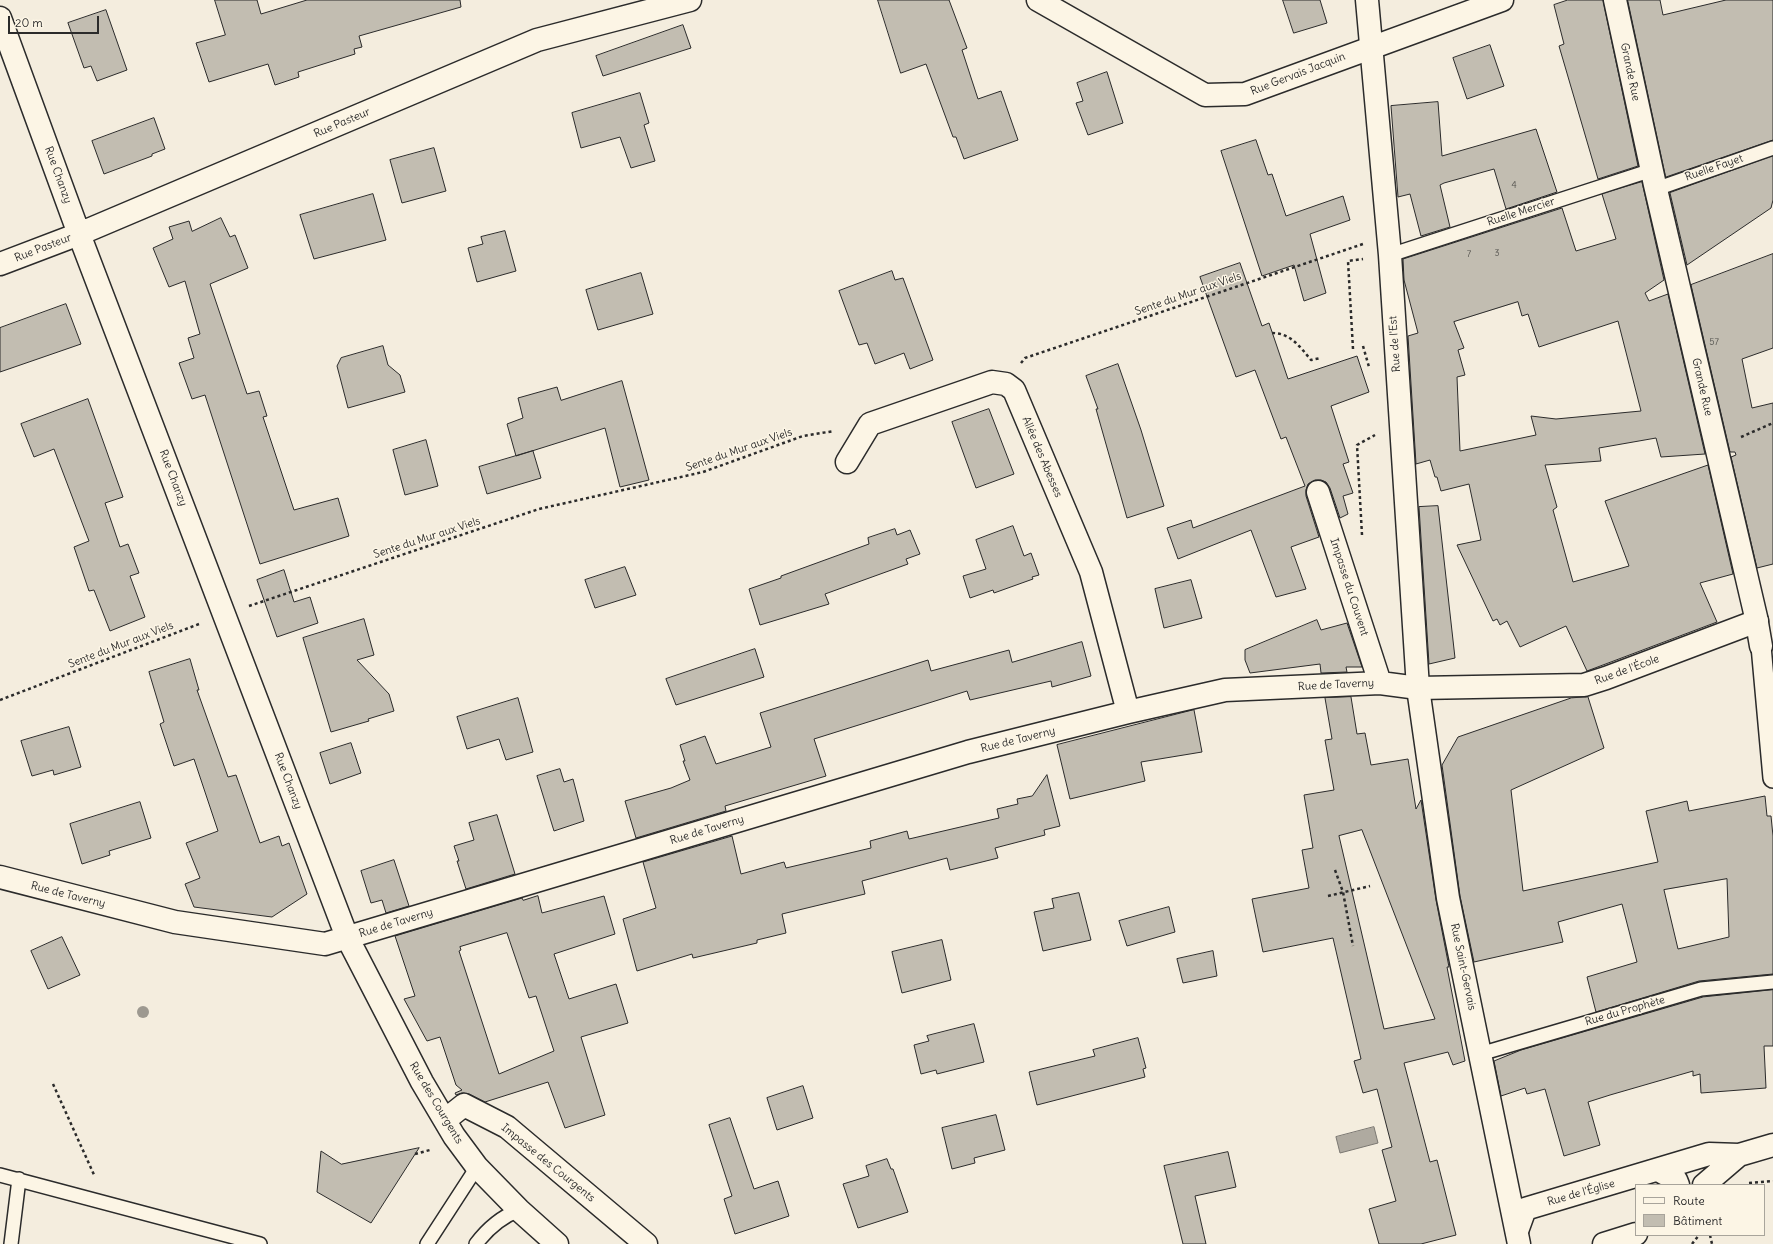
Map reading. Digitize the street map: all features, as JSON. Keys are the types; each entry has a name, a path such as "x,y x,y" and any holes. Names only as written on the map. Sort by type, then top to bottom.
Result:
{"street":[{"name":"Rue Pasteur","path":"0,264 79,234 537,40 690,0"},
{"name":"Rue Gervais Jacquin","path":"1038,0 1205,95 1245,94 1502,0"},
{"name":"Rue de l'Est","path":"1367,0 1362,50 1389,245 1418,688"},
{"name":"Grande Rue","path":"1615,0 1654,179 1716,448 1748,625 1767,645 1773,778"},
{"name":"Rue Chanzy","path":"0,18 79,234 347,937"},
{"path":"848,462 870,424 992,382 1006,384"},
{"name":"Allée des Abesses","path":"1006,384 1014,390 1091,572 1128,712"},
{"name":"Impasse du Couvent","path":"1318,492 1380,683"},
{"name":"Rue de l'École","path":"1418,688 1584,685 1748,625"},
{"name":"Rue de Taverny","path":"0,877 176,922 325,944 968,752 1128,712 1225,690 1380,683 1418,688"},
{"name":"Rue Saint-Gervais","path":"1418,688 1448,898 1518,1237"},
{"name":"Rue des Courgents","path":"347,937 422,1082 445,1120 477,1167 519,1210 557,1244"},
{"name":"Impasse des Courgents","path":"445,1120 464,1105 507,1127 646,1244"},
{"name":"Rue de l'Église","path":"1518,1237 1525,1209 1709,1154 1739,1155 1773,1145"},
{"name":"Rue de l'Église","path":"1705,1184 1739,1155"},
{"path":"1658,1170 1676,1180 1678,1184"},
{"path":"1604,1244 1635,1234"}],"lane":[{"name":"Ruelle Fayet","path":"1654,179 1773,148"},
{"name":"Ruelle Mercier","path":"1389,245 1654,179"},
{"name":"Rue du Prophète","path":"1480,1054 1701,989 1773,982"},
{"path":"427,1244 477,1167"},
{"path":"0,1175 108,1202 260,1244"},
{"path":"10,1244 19,1179"},
{"path":"476,1244 486,1231 505,1215 519,1210"}],"path":[{"path":"1353,349 1348,261 1389,245"},
{"name":"Sente du Mur aux Viels","path":"1006,384 1025,358 1389,245"},
{"path":"1272,333 1281,333 1290,337 1311,360 1321,358"},
{"path":"1363,346 1369,368"},
{"path":"1716,448 1773,423"},
{"name":"Sente du Mur aux Viels","path":"0,700 225,614 539,509 703,472 803,436 870,424"},
{"path":"1362,537 1357,445 1381,432"},
{"path":"1335,870 1342,892 1354,946"},
{"path":"1328,896 1370,886"},
{"path":"53,1084 108,1202"},
{"path":"1744,1184 1773,1181"},
{"path":"1692,1244 1698,1236"}],"shaded area":[{"path":"1374,1127 1378,1143 1340,1153 1336,1137"}],"building":[{"path":"215,0 257,0 261,14 307,0 460,0 461,7 359,36 362,47 354,49 355,54 298,72 299,77 275,85 268,64 209,82 196,43 225,35"},
{"path":"878,0 949,0 967,48 962,50 978,99 1001,91 1018,140 964,159 956,137 953,137 926,64 901,73"},
{"path":"1283,0 1320,0 1327,23 1294,33"},
{"path":"1568,0 1603,0 1638,166 1598,179 1559,46 1564,44 1554,5"},
{"path":"1628,0 1660,0 1663,15 1726,0 1773,0 1773,140 1666,177"},
{"path":"106,10 127,70 97,81 91,66 84,68 68,23"},
{"path":"683,25 691,48 603,76 596,56"},
{"path":"1490,45 1504,86 1467,99 1453,58"},
{"path":"1107,72 1123,123 1088,135 1076,103 1083,101 1077,83"},
{"path":"640,93 649,123 644,125 655,161 631,168 620,137 581,148 572,113"},
{"path":"1438,102 1442,156 1536,129 1557,192 1506,209 1494,169 1444,183 1440,185 1450,227 1421,236 1410,194 1398,197 1391,106"},
{"path":"154,118 165,149 152,154 152,156 104,174 92,141"},
{"path":"1256,140 1268,175 1272,174 1286,216 1343,196 1350,220 1310,234 1326,293 1304,301 1294,265 1262,276 1221,151"},
{"path":"434,148 446,191 402,203 390,160"},
{"path":"1773,156 1773,200 1771,208 1687,265 1670,193"},
{"path":"1642,182 1664,280 1645,293 1649,301 1668,294 1705,454 1661,457 1656,438 1599,448 1601,461 1545,465 1557,507 1553,510 1573,582 1629,566 1605,501 1708,465 1733,574 1700,583 1717,622 1587,671 1566,626 1520,647 1507,621 1500,625 1497,619 1493,621 1457,545 1481,540 1469,484 1441,491 1430,460 1416,464 1408,336 1418,333 1404,280 1403,259 1562,208 1576,251 1616,239 1602,194","holes":["1518,302 1522,316 1528,314 1539,347 1618,321 1641,411 1556,419 1531,416 1536,435 1460,451 1457,377 1465,375 1458,350 1464,348 1454,322"]},
{"path":"373,194 386,240 314,259 300,215"},
{"path":"221,218 230,237 235,235 248,268 210,284 247,394 259,391 267,416 263,417 294,510 338,498 349,536 260,564 205,395 192,399 179,363 194,358 188,338 200,334 185,281 169,287 153,248 173,239 169,227 189,221 192,231"},
{"path":"505,231 516,271 477,282 468,248 483,244 481,237"},
{"path":"1773,254 1773,348 1742,359 1752,408 1773,403 1773,564 1757,568 1731,457 1736,455 1735,452 1730,452 1691,285"},
{"path":"1240,263 1262,326 1269,323 1288,379 1357,356 1369,392 1331,406 1349,462 1343,464 1353,493 1343,496 1348,514 1340,518 1330,488 1326,482 1315,480 1308,484 1306,496 1319,537 1291,547 1306,589 1276,597 1251,530 1178,559 1167,528 1191,520 1193,528 1305,486 1286,437 1281,439 1255,370 1236,377 1200,277"},
{"path":"892,271 895,280 903,278 933,360 910,369 904,353 875,364 867,343 859,345 839,291"},
{"path":"641,273 653,314 598,330 586,290"},
{"path":"66,304 81,344 0,372 0,328"},
{"path":"383,346 388,365 400,375 405,392 348,408 337,366 341,358"},
{"path":"1118,364 1141,430 1164,506 1127,518 1096,409 1098,409 1086,376"},
{"path":"622,381 649,480 620,487 605,428 516,456 507,424 523,418 518,398 557,387 561,400"},
{"path":"88,399 123,497 105,503 120,547 128,544 139,573 130,576 145,617 110,631 94,590 89,591 74,547 89,541 54,449 34,457 21,424"},
{"path":"989,409 1014,474 976,488 952,422"},
{"path":"426,440 438,486 405,495 393,450"},
{"path":"533,451 541,478 487,494 479,467"},
{"path":"1438,506 1455,658 1429,664 1419,507"},
{"path":"1013,526 1024,556 1031,553 1039,575 1032,577 1033,579 994,593 993,590 970,598 963,576 986,569 976,540"},
{"path":"895,529 897,535 910,530 920,554 906,559 908,564 825,594 829,604 760,625 749,589 869,544 868,538"},
{"path":"625,567 636,595 595,608 585,580"},
{"path":"284,570 294,602 310,597 318,623 277,637 257,580"},
{"path":"1191,580 1202,618 1164,628 1155,589"},
{"path":"364,619 374,655 357,660 389,694 394,711 368,719 369,721 331,732 303,638"},
{"path":"1317,620 1321,630 1347,623 1362,667 1346,667 1347,672 1321,673 1320,664 1250,673 1245,660 1245,650"},
{"path":"1082,642 1091,676 1052,687 1051,681 970,700 967,691 814,739 826,776 725,806 726,811 636,838 625,801 671,788 690,780 683,761 685,761 680,745 705,736 716,764 771,747 760,713 928,660 931,671 1009,650 1012,662"},
{"path":"755,649 764,677 676,705 666,679"},
{"path":"190,659 199,690 197,690 228,777 236,775 260,843 279,836 282,846 289,843 307,894 272,917 194,907 185,884 200,878 186,843 218,831 194,759 174,766 160,724 164,722 149,672"},
{"path":"1351,697 1357,734 1365,733 1371,765 1408,759 1416,809 1421,800 1436,900 1449,967 1447,967 1465,1061 1453,1065 1448,1052 1404,1063 1430,1162 1437,1160 1456,1235 1421,1244 1379,1244 1369,1209 1396,1201 1382,1150 1392,1147 1377,1089 1363,1093 1354,1061 1361,1059 1333,938 1263,952 1252,899 1309,888 1302,850 1313,848 1304,795 1334,790 1325,740 1332,739 1325,698","holes":["1362,830 1435,1019 1384,1029 1339,836"]},
{"path":"1588,697 1604,748 1511,790 1523,891 1658,862 1646,811 1687,801 1689,811 1765,796 1767,816 1771,816 1773,836 1773,974 1699,981 1596,1012 1587,977 1637,962 1622,904 1558,922 1563,942 1474,962 1460,896 1442,765 1458,737 1571,698","holes":["1727,879 1729,937 1678,949 1664,890"]},
{"path":"518,698 533,752 506,760 499,739 467,749 457,717"},
{"path":"1194,710 1202,752 1141,762 1145,781 1070,799 1057,745"},
{"path":"69,727 81,767 54,775 53,770 32,776 21,741"},
{"path":"351,743 361,773 330,784 320,753"},
{"path":"560,769 564,782 573,779 584,821 554,831 537,776"},
{"path":"1047,775 1060,826 1044,830 1045,835 995,848 998,858 950,870 947,858 862,881 865,894 782,914 786,933 757,940 757,943 693,958 692,954 637,971 623,919 656,908 643,862 732,836 741,874 784,862 786,868 871,848 870,841 907,831 909,839 999,818 997,809 1018,804 1017,799 1032,796"},
{"path":"140,802 151,838 109,851 110,855 82,864 70,824"},
{"path":"497,815 515,874 466,889 454,846 474,840 469,823"},
{"path":"394,860 409,906 386,913 382,900 371,903 361,871"},
{"path":"1079,893 1091,940 1043,951 1034,912 1054,908 1052,899"},
{"path":"538,896 542,913 604,896 615,934 554,954 569,999 616,984 628,1023 581,1037 605,1115 565,1128 548,1082 485,1102 469,1094 462,1093 456,1095 455,1093 462,1090 456,1085 440,1037 427,1041 404,999 415,996 395,936 522,898 523,900","holes":["507,933 529,998 536,996 554,1051 499,1074 459,951 461,950 460,947"]},
{"path":"1169,907 1175,932 1127,946 1119,921"},
{"path":"62,937 80,975 48,989 31,951"},
{"path":"942,940 951,980 902,993 892,952"},
{"path":"1213,951 1217,976 1183,983 1177,959"},
{"path":"1773,990 1773,1046 1764,1046 1766,1088 1701,1093 1700,1074 1693,1076 1693,1071 1588,1102 1600,1145 1564,1156 1545,1089 1527,1094 1525,1088 1501,1096 1494,1061 1521,1050 1703,997"},
{"path":"974,1024 984,1062 937,1074 936,1070 921,1074 914,1045 929,1041 927,1036"},
{"path":"1138,1038 1146,1068 1143,1069 1145,1077 1037,1105 1029,1072 1095,1056 1093,1050"},
{"path":"803,1086 813,1118 777,1130 767,1098"},
{"path":"996,1115 1005,1150 974,1158 975,1163 952,1169 942,1128"},
{"path":"730,1118 754,1189 778,1181 789,1216 735,1234 724,1199 732,1196 709,1125"},
{"path":"419,1148 371,1223 317,1192 321,1151 341,1164"},
{"path":"1228,1152 1236,1187 1195,1196 1206,1244 1183,1244 1164,1166"},
{"path":"887,1159 891,1169 893,1169 908,1212 858,1228 843,1184 869,1176 866,1166"}]}
